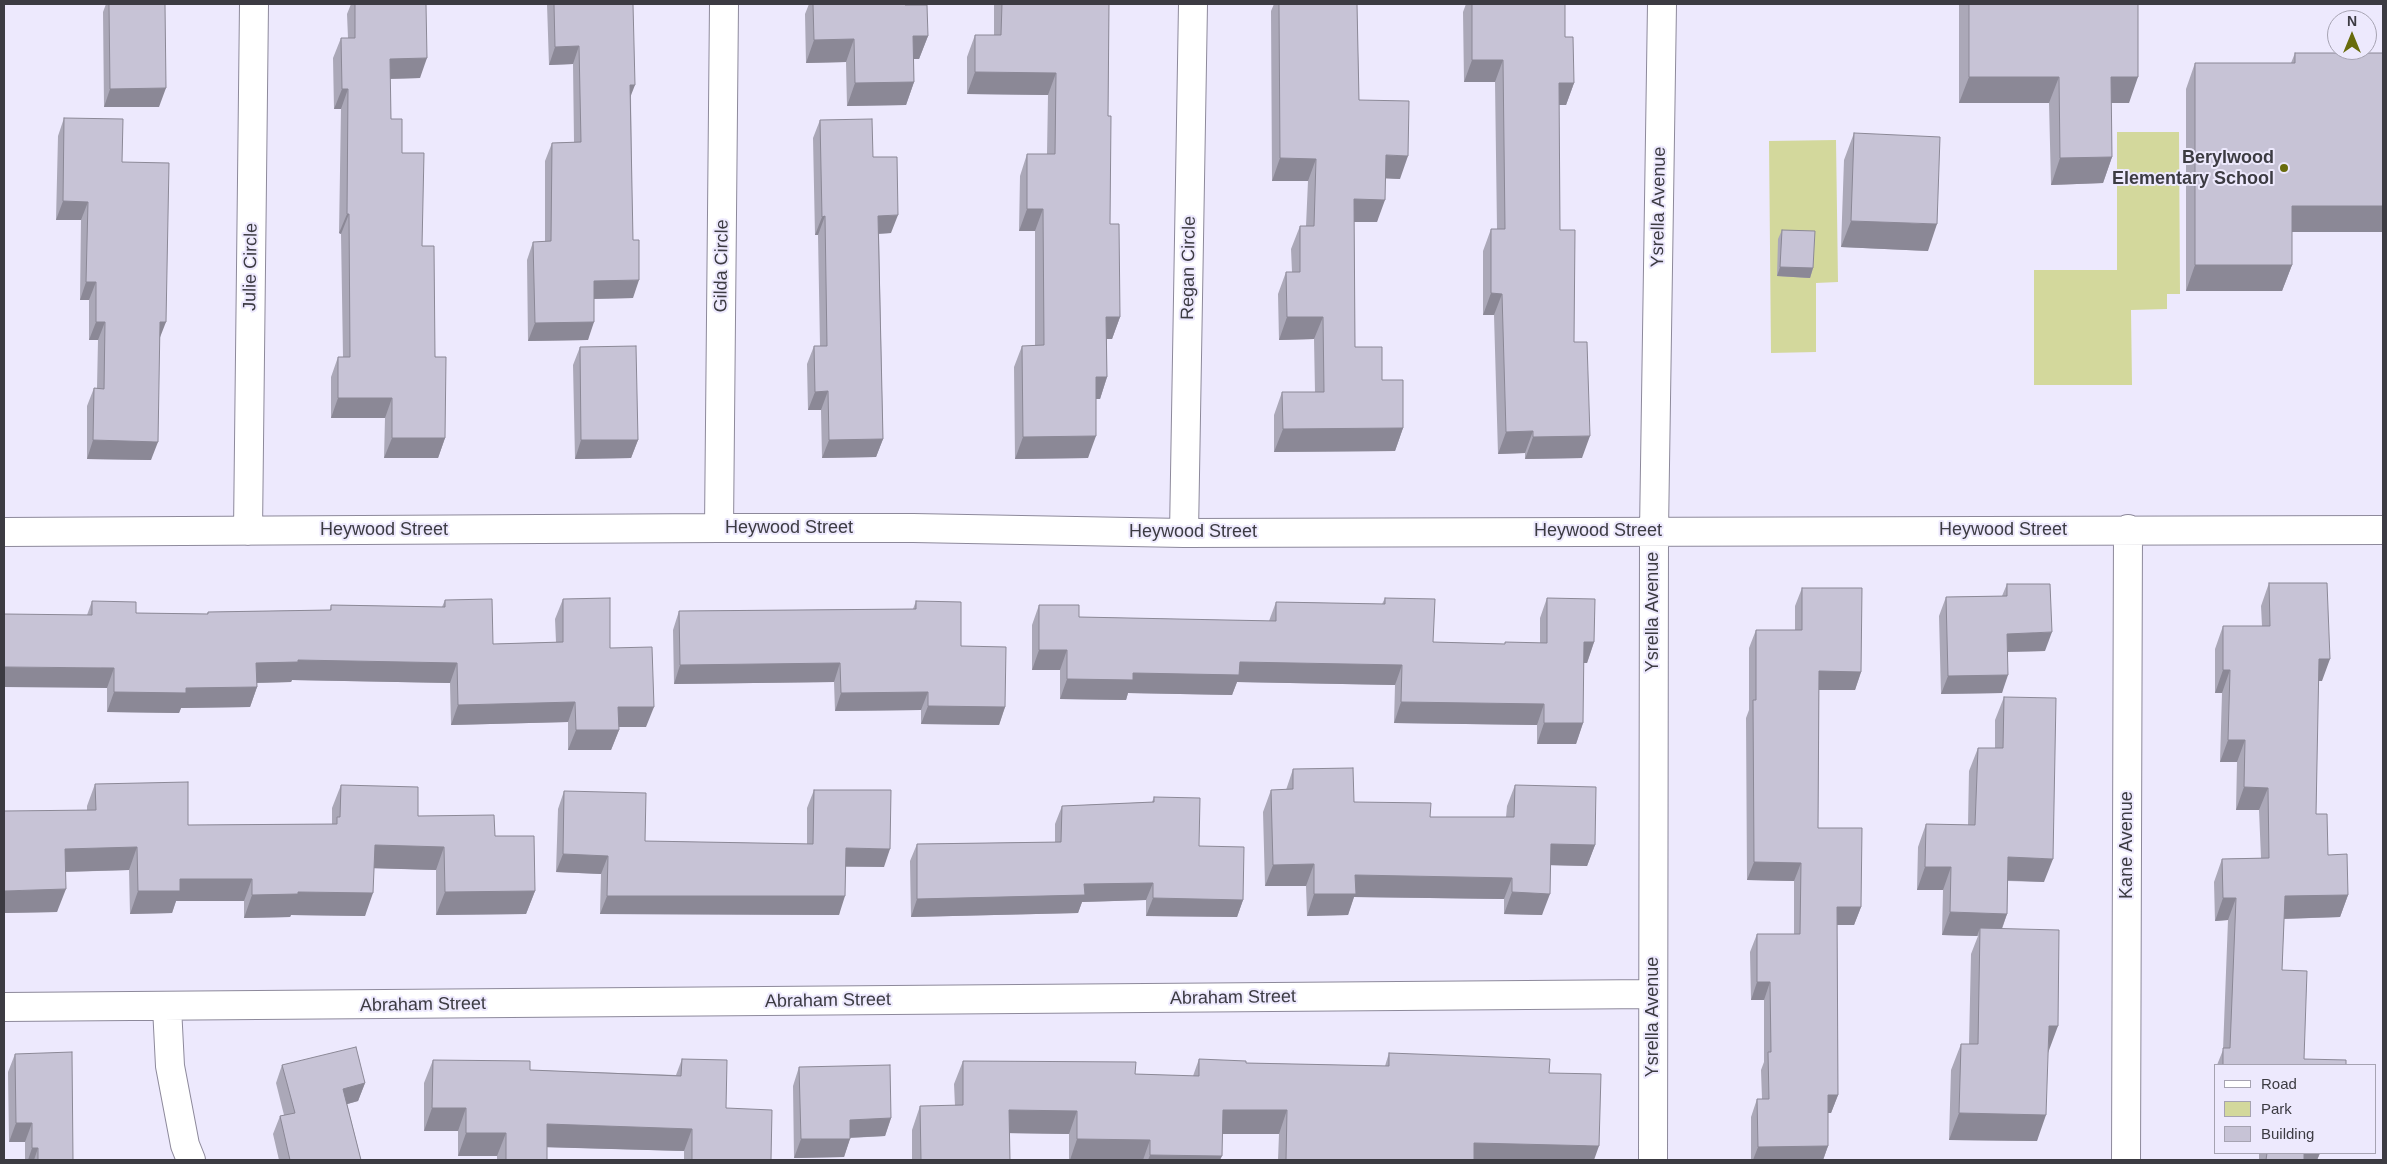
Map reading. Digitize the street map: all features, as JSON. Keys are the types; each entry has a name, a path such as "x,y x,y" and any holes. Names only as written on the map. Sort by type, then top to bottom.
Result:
{"street":[{"name":"Julie Circle","path":"248,530 254,4"},
{"name":"Gilda Circle","path":"719,528 724,4"},
{"name":"Regan Circle","path":"1184,533 1193,4"},
{"name":"Ysrella Avenue","path":"1653,1160 1654,530 1662,4"},
{"name":"Heywood Street","path":"4,532 719,528 913,528 1184,533 1654,530 2383,530"},
{"name":"Kane Avenue","path":"2126,1160 2128,529"},
{"name":"Abraham Street","path":"4,1007 1653,994"},
{"path":"167,1007 170,1066 186,1145 191,1160"}],"green space":[{"path":"2117,132 2179,132 2180,294 2167,294 2167,309 2131,310 2132,385 2034,385 2034,270 2117,270"},
{"path":"1836,140 1838,282 1816,283 1816,352 1771,353 1769,141"}],"building":[{"path":"109,4 165,4 166,88 110,89"},
{"path":"355,4 426,4 427,58 390,59 391,119 402,119 402,153 424,153 422,246 434,246 435,357 446,357 445,438 392,438 392,398 338,398 338,357 350,357 349,214 347,214 348,89 342,89 341,38 355,38"},
{"path":"554,4 633,4 635,85 630,85 633,240 639,240 639,280 594,281 594,322 535,323 533,242 551,241 552,143 581,142 579,46 555,47"},
{"path":"813,4 927,5 928,36 913,36 914,82 855,83 854,39 814,40"},
{"path":"1002,4 1109,4 1108,116 1111,116 1110,224 1119,224 1120,317 1106,317 1107,377 1096,377 1096,436 1023,437 1022,346 1044,345 1043,209 1027,209 1027,154 1055,154 1056,73 975,72 975,35 1001,35"},
{"path":"1279,4 1357,4 1359,100 1409,101 1408,156 1386,155 1385,200 1354,199 1355,347 1382,347 1382,380 1403,380 1403,428 1283,429 1282,392 1324,392 1323,317 1287,317 1286,272 1300,272 1300,226 1314,226 1316,159 1280,158"},
{"path":"1472,4 1565,4 1565,37 1573,37 1574,83 1559,83 1560,230 1575,230 1574,342 1587,342 1590,436 1533,437 1533,431 1506,432 1502,294 1491,293 1491,229 1505,229 1503,60 1472,60"},
{"path":"1969,4 2138,4 2138,77 2111,77 2112,157 2060,158 2059,77 1969,77"},
{"path":"2295,53 2327,53 2327,60 2377,60 2377,53 2383,53 2383,206 2292,206 2292,265 2195,265 2195,63 2295,63"},
{"path":"64,118 123,119 122,162 169,163 166,322 160,322 158,442 93,440 94,388 104,389 105,322 96,322 96,282 86,282 88,202 63,201"},
{"path":"872,119 873,157 897,157 898,215 878,216 883,439 829,440 828,391 815,392 814,346 827,346 825,216 822,217 820,120"},
{"path":"1854,133 1940,137 1937,224 1851,221"},
{"path":"1782,230 1815,231 1813,268 1780,267"},
{"path":"636,346 638,440 581,440 580,347"},
{"path":"2269,583 2327,583 2330,659 2319,659 2316,814 2327,814 2328,855 2347,854 2348,895 2285,896 2282,970 2307,971 2304,1059 2346,1060 2346,1064 2223,1064 2223,1048 2230,1048 2236,898 2223,898 2222,859 2269,858 2268,788 2244,787 2245,740 2228,740 2230,670 2223,670 2223,626 2270,626"},
{"path":"2007,584 2050,584 2052,632 2007,634 2008,675 1948,676 1946,597 2007,596"},
{"path":"1802,588 1862,588 1861,672 1819,671 1818,828 1862,828 1861,907 1837,907 1838,1095 1828,1095 1828,1146 1758,1147 1757,1099 1769,1099 1768,1052 1771,1052 1770,982 1757,982 1757,934 1800,934 1801,863 1754,862 1753,700 1756,700 1756,630 1802,630"},
{"path":"610,598 610,648 652,647 654,707 618,707 619,730 576,730 575,702 458,705 457,663 298,660 298,662 256,663 257,687 186,688 186,693 114,692 114,668 4,667 4,614 92,615 92,601 136,602 136,613 208,614 208,612 331,610 331,605 445,607 445,600 492,599 493,644 563,642 563,599"},
{"path":"1385,598 1435,599 1433,642 1505,644 1505,642 1547,643 1547,598 1595,599 1594,642 1584,642 1583,723 1544,723 1544,704 1401,702 1402,665 1240,662 1239,675 1133,673 1133,680 1067,679 1067,650 1039,650 1039,605 1079,605 1079,617 1276,621 1276,602 1385,604"},
{"path":"916,601 961,602 961,646 1006,647 1005,707 928,706 928,692 841,693 840,663 680,665 679,611 916,609"},
{"path":"2004,697 2056,698 2053,859 2008,857 2007,914 1950,912 1951,867 1925,867 1926,824 1975,825 1978,748 2003,748"},
{"path":"1353,768 1354,802 1431,803 1430,817 1514,817 1515,785 1596,787 1595,845 1551,844 1550,894 1512,892 1512,878 1355,875 1356,894 1314,894 1314,864 1273,865 1271,790 1293,789 1293,769"},
{"path":"188,782 188,825 337,824 337,817 340,817 341,785 418,787 418,816 494,815 495,836 534,836 535,891 445,892 444,847 375,845 373,893 298,892 298,894 252,895 252,879 180,879 180,891 138,891 137,847 65,849 66,889 4,891 4,811 96,810 95,784"},
{"path":"814,790 891,790 890,849 846,848 845,896 607,896 608,856 563,854 564,791 646,793 645,841 813,844"},
{"path":"1154,797 1200,798 1199,846 1244,847 1243,900 1153,898 1153,883 1084,884 1085,895 917,899 917,844 1061,842 1062,806 1154,802"},
{"path":"1980,928 2059,930 2058,1026 2049,1026 2046,1115 1959,1113 1961,1044 1978,1044"},
{"path":"356,1047 365,1083 343,1089 361,1160 290,1160 280,1116 295,1113 282,1065"},
{"path":"72,1052 73,1160 38,1160 38,1148 32,1148 32,1123 16,1123 15,1054"},
{"path":"1389,1053 1550,1059 1549,1073 1601,1074 1599,1146 1474,1143 1474,1160 1286,1160 1287,1110 1223,1110 1222,1156 1150,1155 1150,1140 1077,1139 1077,1111 1009,1110 1010,1160 921,1160 920,1106 963,1105 963,1061 1136,1062 1135,1074 1199,1076 1199,1059 1246,1061 1246,1063 1389,1066"},
{"path":"682,1059 727,1060 726,1108 772,1110 771,1160 692,1160 692,1129 547,1124 547,1160 506,1160 506,1133 466,1133 466,1108 432,1108 433,1060 530,1061 530,1070 681,1076"},
{"path":"890,1065 891,1118 850,1120 850,1139 801,1139 799,1067"},
{"path":"2267,1154 2304,1154 2304,1160 2266,1160"}],"place":[{"name":"Berylwood Elementary School","path":"2284,168"}]}
